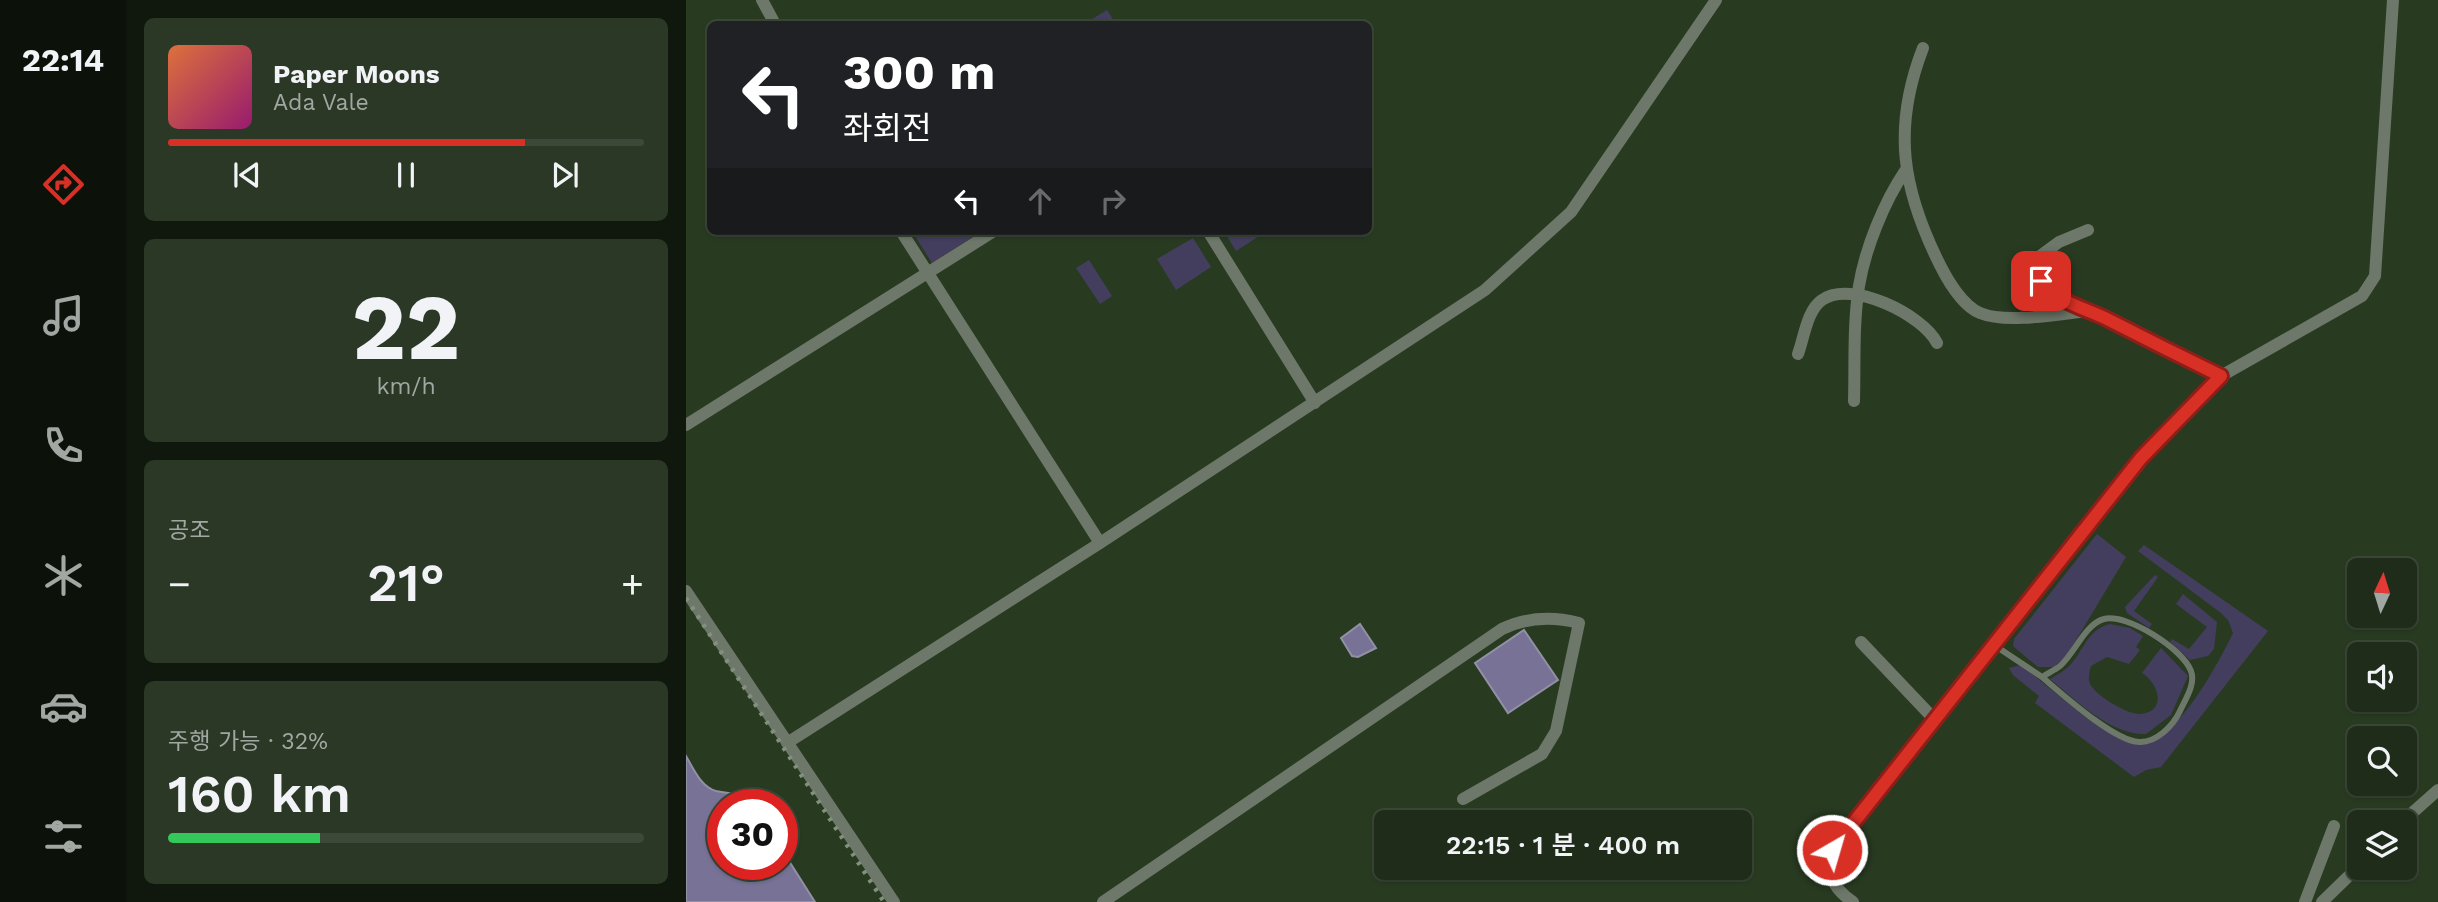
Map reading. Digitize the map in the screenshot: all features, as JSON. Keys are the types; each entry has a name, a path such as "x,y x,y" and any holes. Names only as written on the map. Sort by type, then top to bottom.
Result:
{"street":[{"path":"762,0 773,21"},
{"path":"786,743 1315,404 1485,290 1571,212 1716,0"},
{"path":"1853,902 1831,880 1829,865 1832,850 2141,458 2221,376 2362,296 2375,276 2393,0"},
{"path":"1923,48 1912,77 1908,99 1905,171 1922,229 1945,275 1968,306 1990,316 2088,311"},
{"path":"1854,401 1858,293 1872,244 1897,183 1905,171"},
{"path":"2088,230 2059,242 2040,256 2038,272 2050,293 2221,376"},
{"path":"903,235 1100,543"},
{"path":"686,425 989,235"},
{"path":"1210,235 1315,404"},
{"path":"1798,354 1813,309 1837,294 1858,293 1889,305 1924,325 1937,342"},
{"path":"686,591 894,902"},
{"path":"1103,902 1502,629 1534,618 1578,623 1556,730 1542,754 1463,799"},
{"path":"1861,642 1935,720"},
{"path":"2416,810 2438,790"},
{"path":"2305,902 2334,826"},
{"path":"2322,902 2347,878"}],"lane":[{"path":"1994,645 2042,677 2112,731 2136,742 2149,741 2158,736 2176,718 2190,690 2193,676 2190,668 2170,647 2139,627 2116,618 2099,621 2059,667 2042,677"}],"shaded area":[{"path":"1107,10 1114,21 1089,21"},
{"path":"914,235 976,235 932,263"},
{"path":"1226,235 1261,235 1236,251"},
{"path":"1193,238 1211,267 1176,290 1157,259"},
{"path":"1089,260 1112,296 1100,304 1076,268"},
{"path":"2097,534 2126,557 2067,655 2054,667 2038,667 2013,646 2014,639"},
{"path":"2144,545 2268,631 2161,767 2146,770 2134,777 2035,703 2039,696 2013,675 2009,668 2021,665 2093,722 2122,740 2134,744 2149,742 2164,734 2179,720 2205,683 2233,633 2228,620 2221,613 2138,551"},
{"path":"2155,575 2158,577 2134,611 2152,624 2149,628 2127,613 2125,607"},
{"path":"2183,594 2217,622 2214,649 2208,656 2190,660 2170,642 2172,639 2189,649 2207,627 2176,604"},
{"path":"1360,624 1376,648 1358,657 1352,656 1341,638"},
{"path":"2110,624 2130,628 2143,636 2136,647 2140,650 2129,664 2107,657 2091,666 2090,685 2107,700 2139,714 2154,709 2158,697 2156,691 2142,673 2161,648 2188,676 2171,715 2146,734 2133,733 2107,723 2050,679 2070,666 2092,634"},
{"path":"1524,630 1558,680 1508,713 1475,663"},
{"path":"686,756 698,776 711,789 707,789 707,880 798,880 798,875 815,902 686,902"}],"railway":[{"path":"686,598 884,902"}],"route":[{"path":"1832,850 2141,458 2221,376 2098,315 2071,305 2050,293 2041,281"}]}
